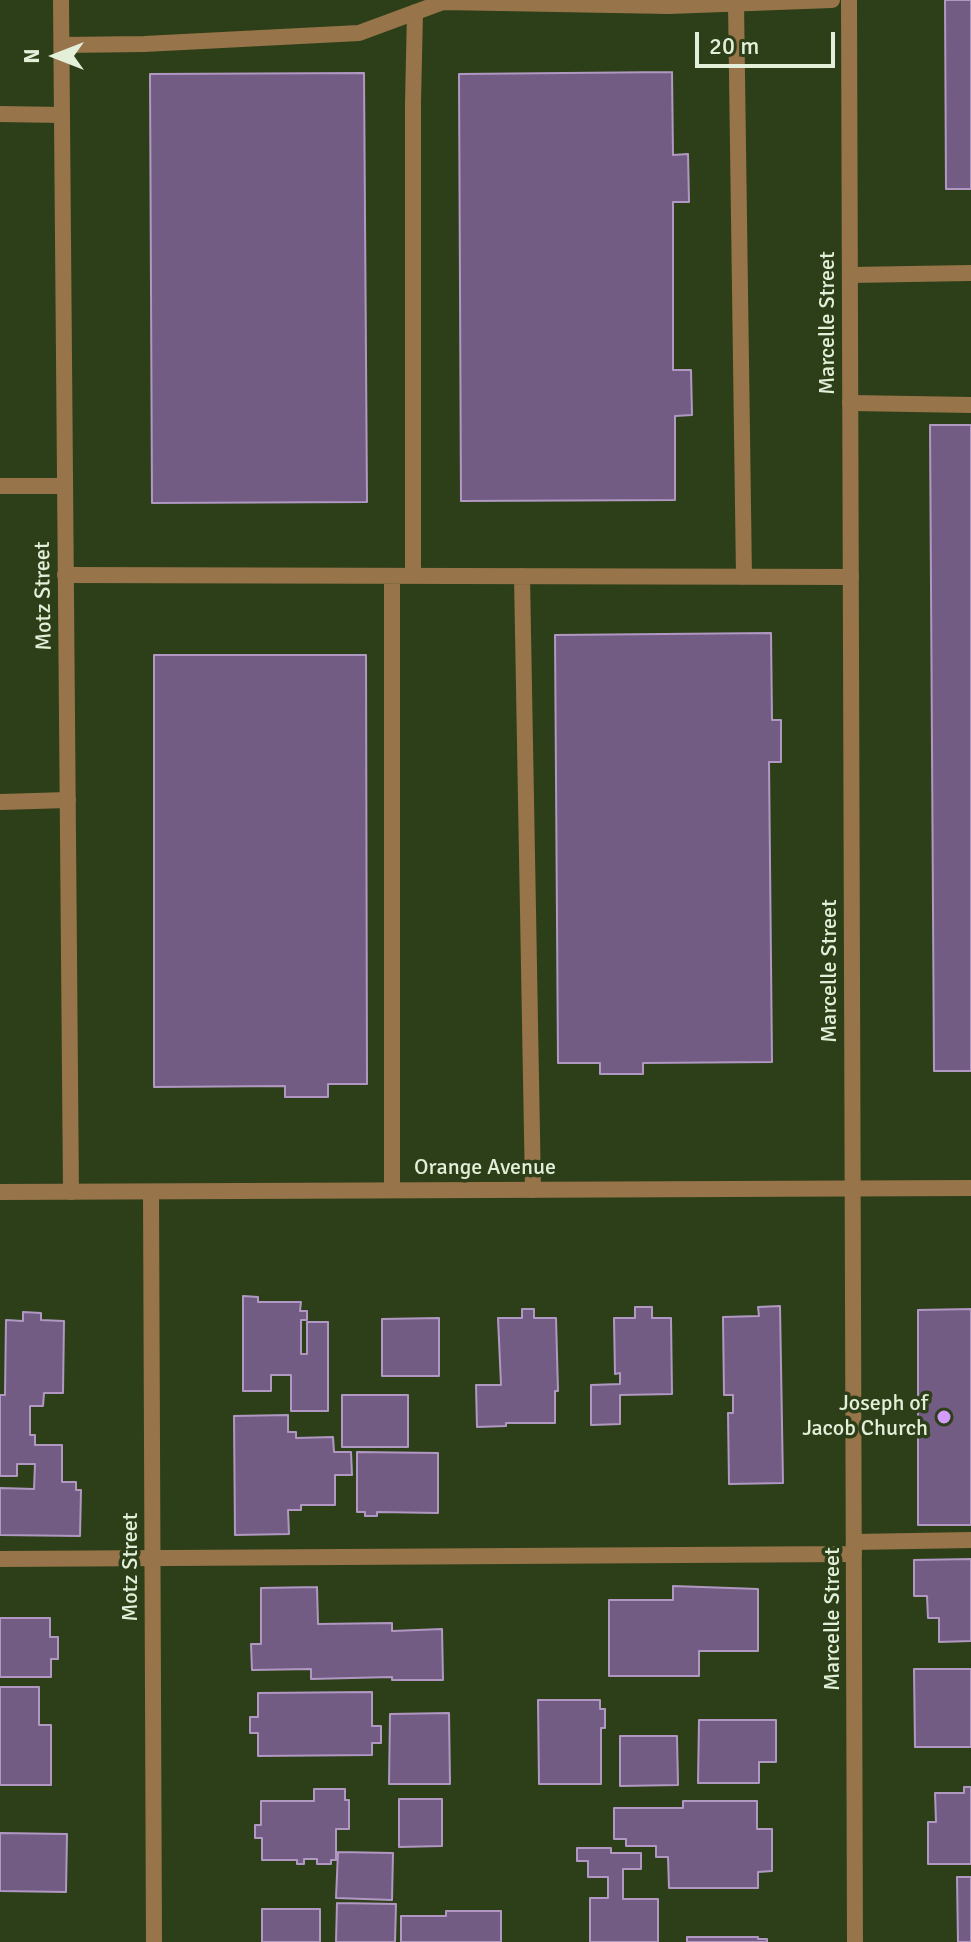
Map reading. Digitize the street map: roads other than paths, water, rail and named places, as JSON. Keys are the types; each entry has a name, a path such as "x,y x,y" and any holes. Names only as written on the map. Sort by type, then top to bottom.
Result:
{"street":[{"name":"Motz Street","path":"61,0 71,1192"},
{"path":"62,45 359,33 443,1 669,6 832,0"},
{"name":"Marcelle Street","path":"849,0 855,1942"},
{"path":"736,3 744,577"},
{"path":"413,576 415,12"},
{"path":"0,114 62,115"},
{"path":"850,275 971,273"},
{"path":"850,403 971,405"},
{"path":"0,486 65,486"},
{"path":"65,575 851,577"},
{"path":"392,576 392,1190"},
{"path":"522,576 533,1190"},
{"path":"0,802 68,800"},
{"name":"Orange Avenue","path":"0,1192 971,1188"},
{"name":"Motz Street","path":"151,1192 154,1942"},
{"path":"0,1559 854,1548 971,1540"}],"place":[{"name":"Joseph of Jacob Church","path":"944,1417"}]}
